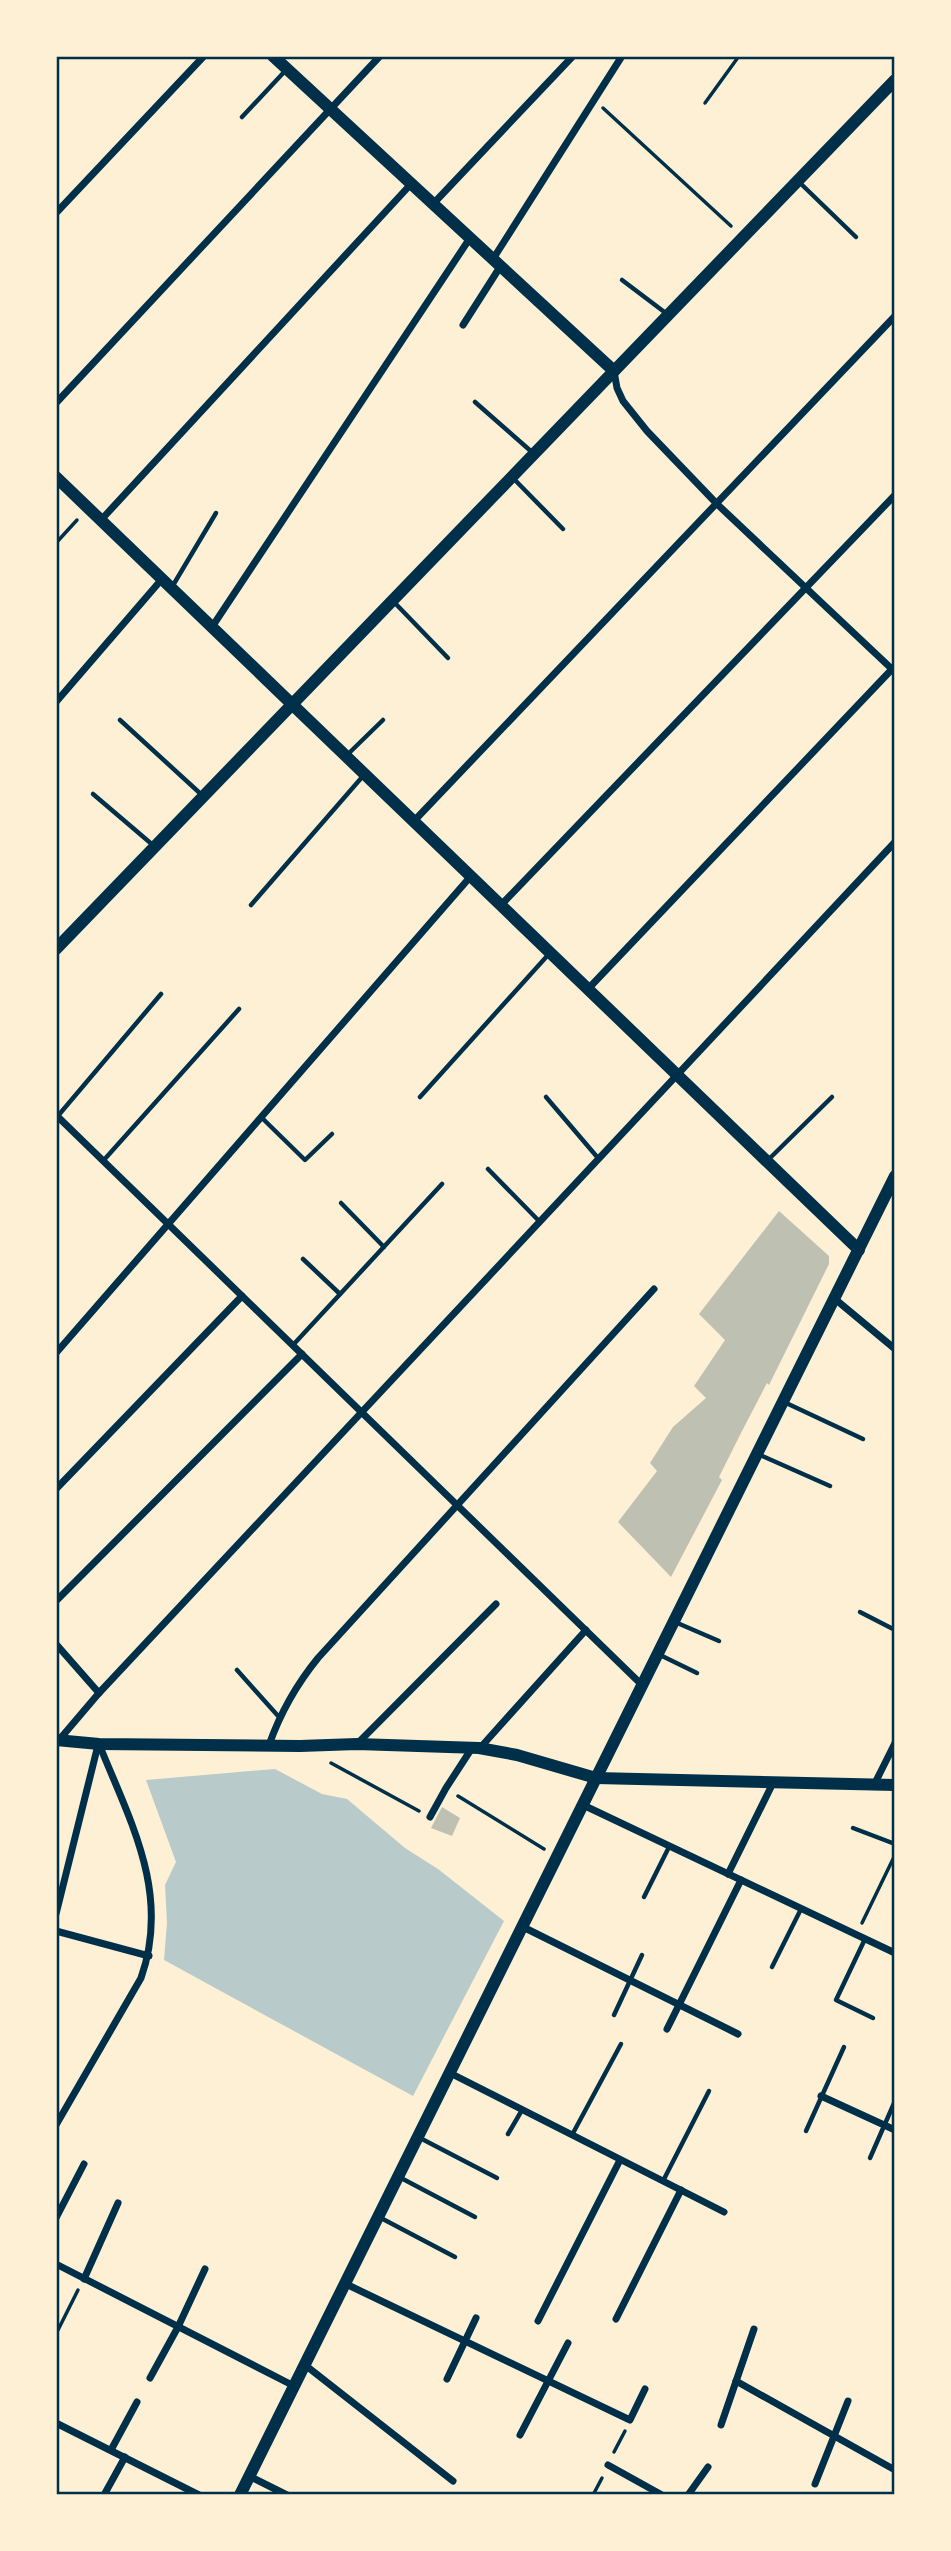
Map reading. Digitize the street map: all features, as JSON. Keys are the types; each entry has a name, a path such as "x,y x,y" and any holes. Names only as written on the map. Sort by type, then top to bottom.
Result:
{"main road":[{"path":"273,56 614,371"},
{"path":"56,948 895,80"},
{"path":"56,477 859,1250"},
{"path":"240,2495 895,1176"},
{"path":"57,1740 99,1744 356,1744 476,1748 517,1755 596,1778 895,1785"}],"street":[{"path":"56,213 204,56"},
{"path":"56,403 380,56"},
{"path":"433,204 573,56"},
{"path":"463,325 497,263 622,56"},
{"path":"101,520 411,184"},
{"path":"212,627 470,238"},
{"path":"414,821 895,316"},
{"path":"588,989 894,668 717,504 636,418 617,388 614,371"},
{"path":"502,904 895,495"},
{"path":"56,702 167,584"},
{"path":"57,1740 895,842"},
{"path":"56,1353 471,876"},
{"path":"57,1116 643,1685"},
{"path":"270,1745 279,1717 296,1686 318,1658 654,1289"},
{"path":"56,1489 242,1296"},
{"path":"835,1299 895,1349"},
{"path":"56,1601 302,1354"},
{"path":"356,1744 496,1604"},
{"path":"430,1817 446,1788 476,1748 586,1630"},
{"path":"56,1644 99,1693"},
{"path":"874,1785 895,1743"},
{"path":"56,1914 99,1744"},
{"path":"56,2125 141,1978 149,1956 152,1919 144,1856 99,1744"},
{"path":"728,1874 773,1783"},
{"path":"583,1805 895,1953"},
{"path":"667,2029 741,1880"},
{"path":"523,1927 738,2034"},
{"path":"56,1931 149,1956"},
{"path":"450,2073 724,2212"},
{"path":"821,2096 895,2130"},
{"path":"538,2321 621,2160"},
{"path":"56,2218 84,2164"},
{"path":"616,2319 681,2190"},
{"path":"84,2278 118,2203"},
{"path":"56,2264 294,2386"},
{"path":"150,2378 205,2269"},
{"path":"346,2284 630,2420 645,2389"},
{"path":"447,2379 476,2318"},
{"path":"721,2425 754,2329"},
{"path":"520,2435 568,2343"},
{"path":"305,2365 453,2481"},
{"path":"736,2381 895,2470"},
{"path":"815,2484 848,2401"},
{"path":"111,2450 137,2402"},
{"path":"56,2423 198,2495"},
{"path":"104,2495 125,2457"},
{"path":"608,2465 662,2495"},
{"path":"688,2495 708,2467"},
{"path":"249,2476 287,2495"},
{"path":"645,2495 650,2487"}],"lane":[{"path":"242,117 287,69"},
{"path":"797,180 856,237"},
{"path":"622,280 668,315"},
{"path":"475,402 534,454"},
{"path":"512,477 563,529"},
{"path":"167,584 216,513"},
{"path":"392,601 448,659"},
{"path":"120,720 203,796"},
{"path":"346,756 383,720"},
{"path":"251,905 365,774"},
{"path":"93,794 154,847"},
{"path":"420,1097 551,953"},
{"path":"57,1116 161,994"},
{"path":"103,1161 239,1009"},
{"path":"546,1097 598,1158"},
{"path":"767,1161 832,1097"},
{"path":"261,1117 305,1160 331,1134"},
{"path":"488,1169 539,1222"},
{"path":"293,1345 442,1184"},
{"path":"341,1203 384,1247"},
{"path":"303,1259 340,1294"},
{"path":"784,1402 863,1439"},
{"path":"758,1454 830,1486"},
{"path":"860,1612 895,1630"},
{"path":"675,1622 719,1641"},
{"path":"659,1654 697,1673"},
{"path":"237,1670 279,1717"},
{"path":"853,1828 895,1844"},
{"path":"644,1898 669,1846"},
{"path":"772,1967 802,1908"},
{"path":"865,1939 836,2000 873,2018"},
{"path":"614,2015 642,1955"},
{"path":"572,2135 621,2044"},
{"path":"806,2131 844,2047"},
{"path":"663,2181 709,2091"},
{"path":"870,2158 895,2101"},
{"path":"508,2134 522,2110"},
{"path":"418,2137 497,2178"},
{"path":"399,2177 475,2217"},
{"path":"379,2217 455,2257"}],"path":[{"path":"705,103 739,56"},
{"path":"594,100 743,237"},
{"path":"56,544 88,508"},
{"path":"300,1746 430,1817"},
{"path":"446,1788 558,1857"},
{"path":"856,1935 895,1856"},
{"path":"890,1867 895,1869"},
{"path":"56,2334 84,2278"},
{"path":"593,2495 630,2420"}],"shaded area":[{"path":"275,1769 322,1794 347,1799 405,1848 438,1869 504,1921 413,2096 164,1960 167,1923 165,1885 176,1862 146,1780"}],"building":[{"path":"779,1211 829,1256 829,1264 769,1385 767,1383 741,1433 719,1477 722,1480 671,1577 618,1522 657,1471 650,1463 673,1427 706,1398 694,1386 725,1340 699,1314"},
{"path":"442,1807 460,1818 452,1836 431,1828"}]}
